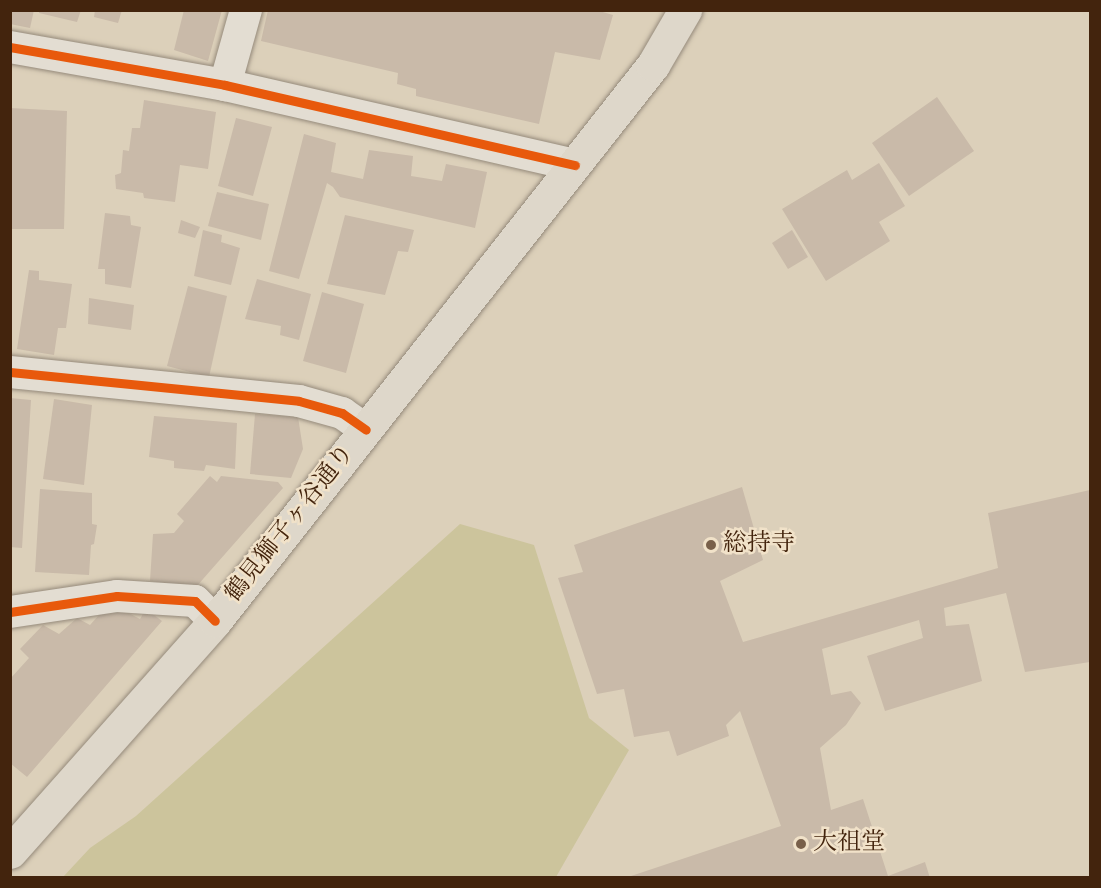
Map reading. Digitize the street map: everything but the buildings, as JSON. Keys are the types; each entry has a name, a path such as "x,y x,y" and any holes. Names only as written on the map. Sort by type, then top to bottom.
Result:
{"main road":[{"name":"鶴見獅子ヶ谷通り","path":"10,852 215,621 653,64 685,10"}],"street":[{"path":"225,85 246,10"},
{"path":"10,47 225,85 575,165"},
{"path":"10,372 299,401 342,413 366,430"},
{"path":"10,612 117,596 195,601 215,621"}],"shaded area":[{"path":"460,524 534,545 589,718 629,750 556,877 63,877 90,848 136,816"}],"cycle path":[{"path":"10,47 225,85 575,165"},
{"path":"10,372 299,401 342,413 366,430"},
{"path":"10,612 117,596 195,601 215,621"}],"place":[{"name":"総持寺","path":"711,545"},
{"name":"大祖堂","path":"801,844"}]}
